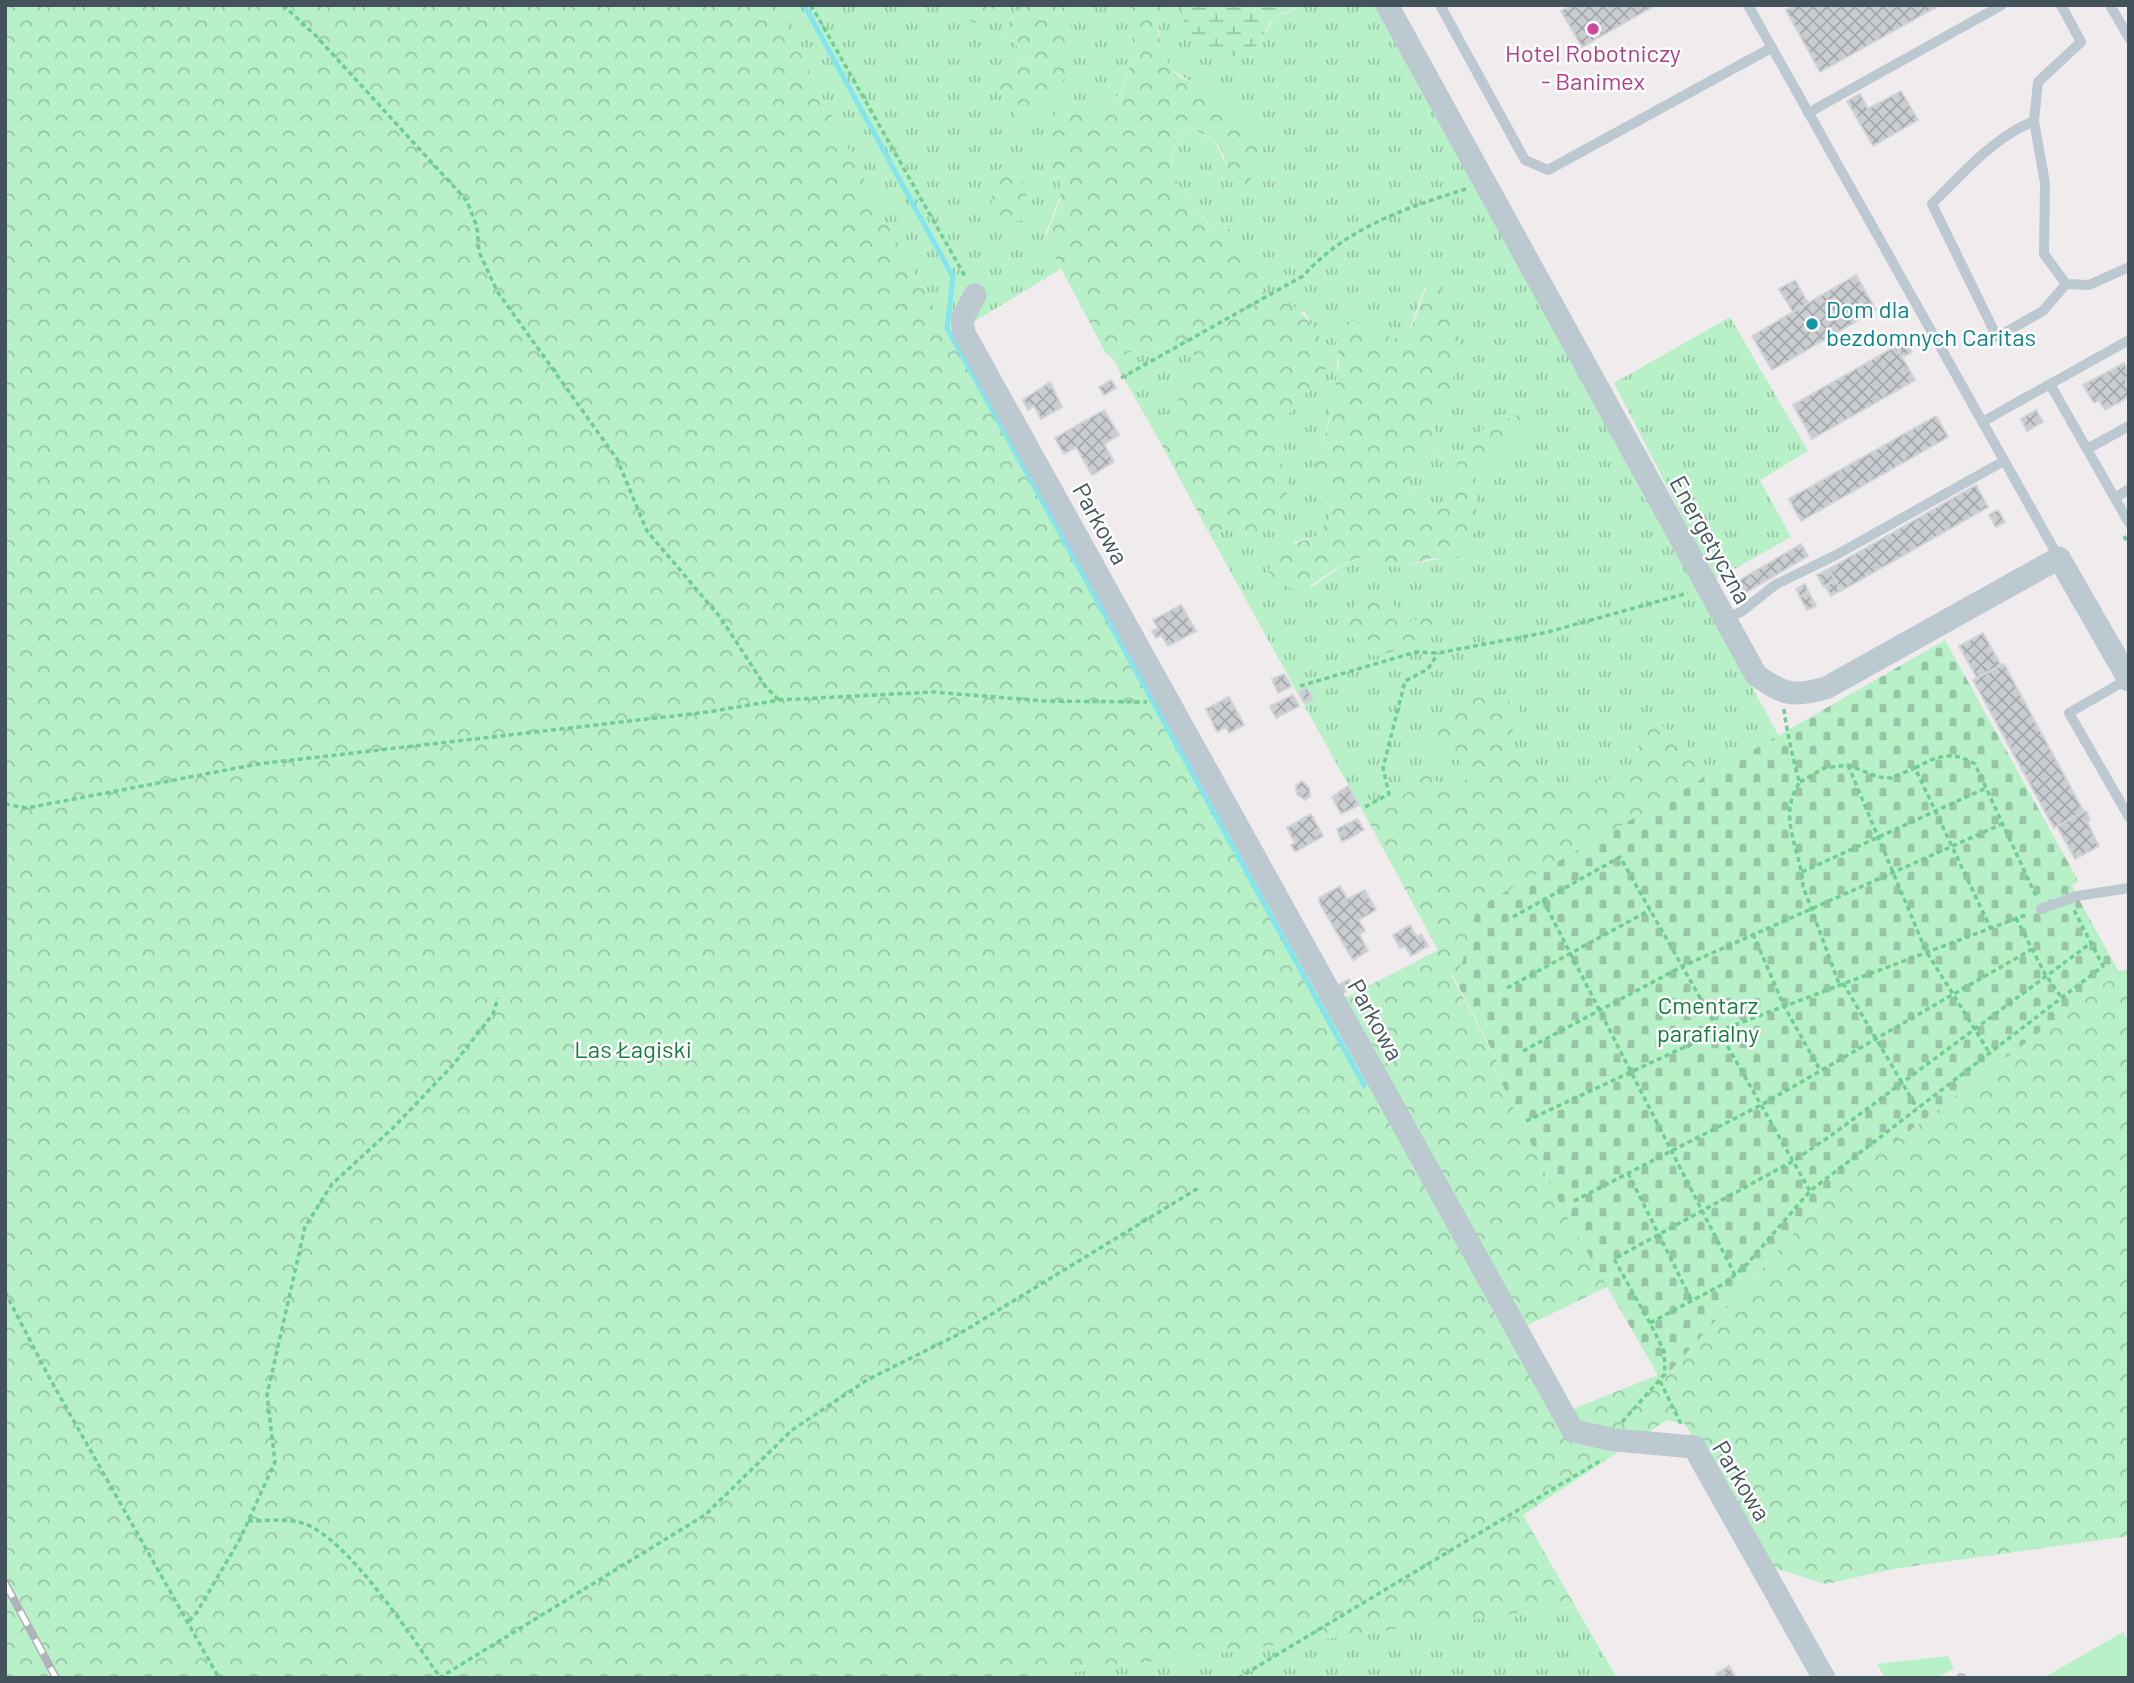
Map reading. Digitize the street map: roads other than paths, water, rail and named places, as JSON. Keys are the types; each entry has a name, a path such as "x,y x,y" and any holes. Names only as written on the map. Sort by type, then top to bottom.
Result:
{"street":[{"name":"Energetyczna","path":"1387,5 1756,675 1785,693 1804,694 1826,688 2059,558"},
{"name":"Parkowa","path":"975,295 962,319 964,333 1573,1431 1620,1440 1694,1447 1824,1678"},
{"path":"2059,558 2129,680"}],"lane":[{"path":"1440,5 1525,160 1548,170 1772,48"},
{"path":"1748,5 2059,558"},
{"path":"1808,113 2001,5"},
{"path":"2060,5 2081,42 2038,82 2034,121 2045,183 2044,254 2066,284"},
{"path":"2110,5 2129,38"},
{"path":"2034,121 1987,152 1932,204 1997,337 2043,312 2066,284"},
{"path":"2066,284 2089,285 2129,267"},
{"path":"1982,422 2129,340"},
{"path":"2050,384 2129,523"},
{"path":"2087,449 2129,426"},
{"path":"1724,620 1741,612 1775,585 1836,555 2004,461"},
{"path":"2115,498 2129,489"},
{"path":"2129,680 2069,713 2129,817"},
{"path":"2041,909 2068,899 2129,888"}],"waterway":[{"path":"804,5 953,277 947,328 1364,1085"}],"railway":[{"path":"5,1583 56,1678"}],"place":[{"name":"Hotel Robotniczy - Banimex","path":"1593,29"},
{"name":"Dom dla bezdomnych Caritas","path":"1812,324"}],"park label":[{"name":"Cmentarz parafialny","path":"1708,1020"},
{"name":"Las Łagiski","path":"633,1050"}]}
